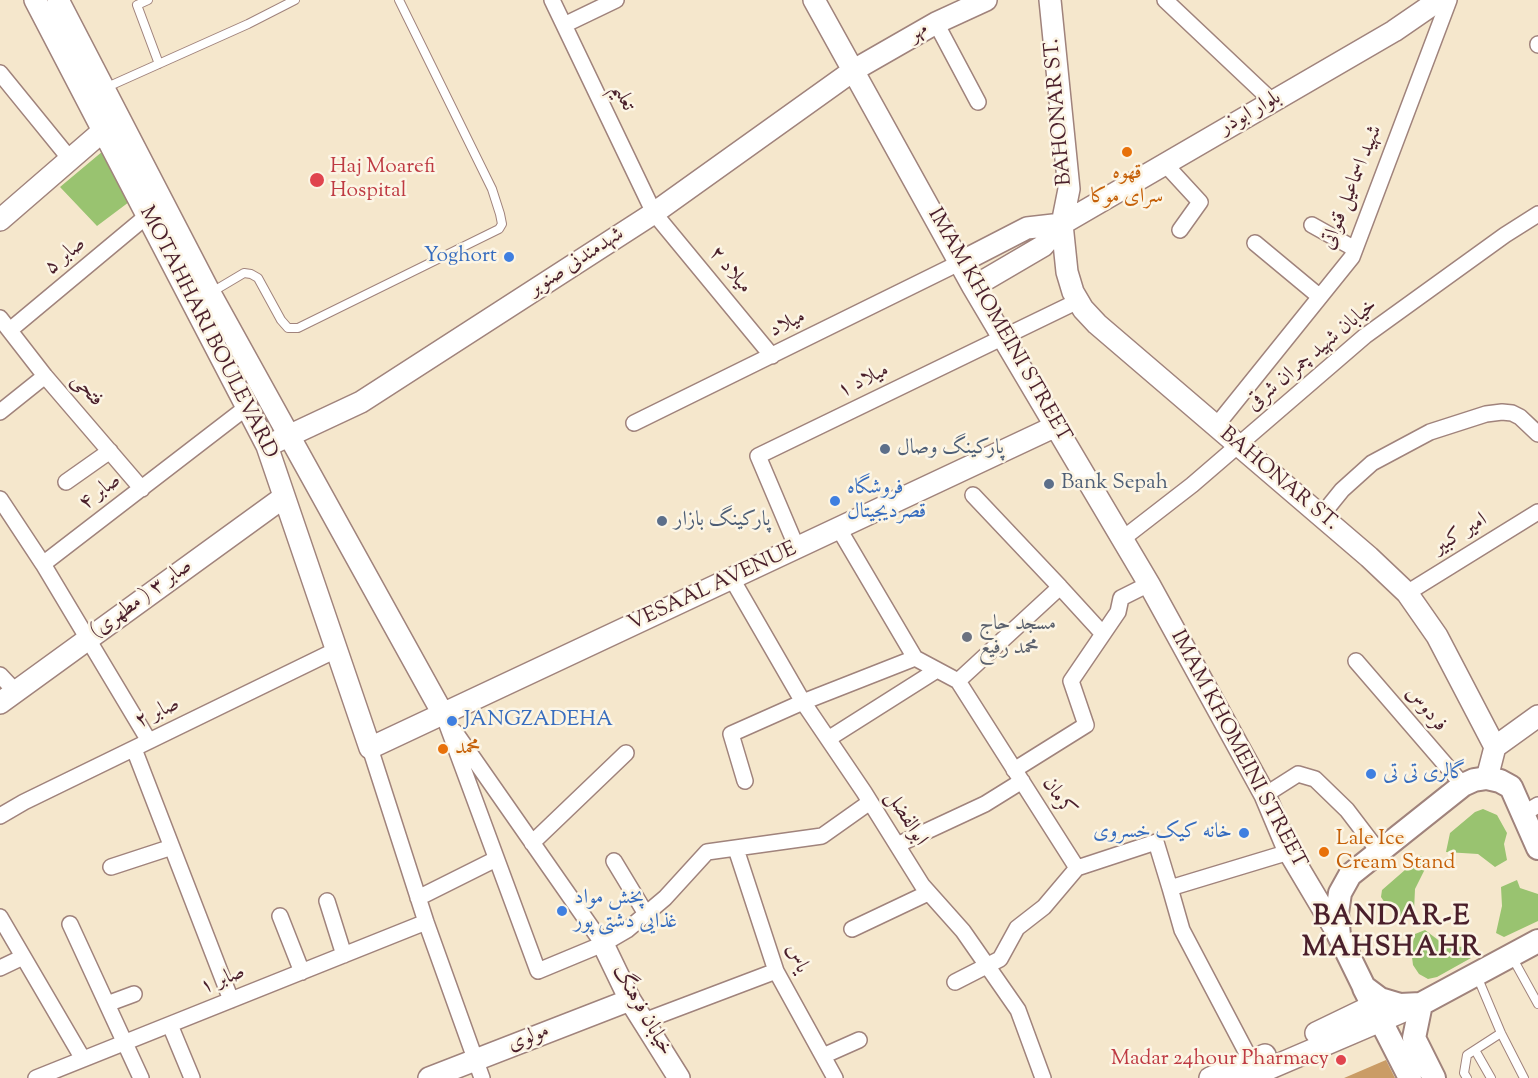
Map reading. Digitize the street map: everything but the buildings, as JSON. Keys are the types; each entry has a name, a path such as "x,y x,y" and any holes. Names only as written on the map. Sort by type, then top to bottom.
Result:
{"main road":[{"path":"1410,1078 1339,936 1337,913 1340,893 1350,875 1462,785 1487,778 1511,787 1530,810 1538,848"},
{"path":"1372,1005 1380,999 1400,1005 1421,1004 1538,941"},
{"path":"1421,1004 1414,1038 1434,1078"}],"street":[{"name":"MOTAHHARI BOULEVARD","path":"35,0 95,93 210,294 442,714"},
{"name":"MOTAHHARI BOULEVARD","path":"58,0 95,93 104,130 267,446 370,748"},
{"name":"تعلیم","path":"552,0 654,213"},
{"path":"564,25 616,0"},
{"name":"IMAM KHOMEINI STREET","path":"814,0 959,263 1149,584 1265,795 1290,854 1339,936"},
{"name":"مهر","path":"854,70 936,23 986,0"},
{"name":"BAHONAR ST.","path":"1050,0 1069,189 1062,224 1067,272 1072,292 1096,324 1321,516 1407,593 1437,636 1495,747"},
{"path":"1165,0 1272,101"},
{"name":"بلوار ابوذر","path":"1062,224 1394,31 1438,0"},
{"name":"شهید اسماعیل قنواتی","path":"1215,426 1352,257 1449,0"},
{"path":"936,23 978,102"},
{"name":"شهدمندنی صنوبر","path":"267,446 361,402 654,213 854,70"},
{"path":"1,77 70,159"},
{"path":"0,220 104,130"},
{"path":"1165,164 1200,202 1180,230"},
{"name":"میلاد ۲","path":"654,213 772,356"},
{"name":"خیابان شهید چمران شرقی","path":"1121,540 1192,485 1365,336 1505,235 1538,214"},
{"name":"صابر ۵","path":"10,330 148,216"},
{"path":"959,263 1027,228 1062,224"},
{"path":"973,287 1043,246 1062,224"},
{"path":"1312,225 1355,249"},
{"path":"1255,243 1320,297"},
{"name":"میلاد","path":"634,423 959,263"},
{"name":"میلاد ۱","path":"797,548 758,456 1078,301"},
{"name":"فتحی","path":"0,318 45,376 142,489"},
{"path":"0,412 45,376"},
{"name":"صابر ۴","path":"43,564 247,407"},
{"path":"1321,516 1342,490 1372,463 1430,432 1486,414 1502,412 1520,417 1538,434"},
{"name":"VESAAL AVENUE","path":"370,748 1056,426"},
{"path":"66,482 110,451"},
{"path":"973,495 1102,634"},
{"name":"صابر ۳ ( مطهری)","path":"8,697 284,497"},
{"path":"0,499 43,564 149,741"},
{"name":"امیر کبیر","path":"1407,593 1538,512"},
{"path":"839,529 915,658 958,681 1060,587"},
{"name":"ابوالفضل","path":"732,579 803,702 928,893 963,930 1018,1010 1043,1078"},
{"path":"897,845 985,804 1086,725 1071,681 1118,612 1121,598 1149,584"},
{"name":"صابر ۲","path":"0,816 336,650"},
{"path":"745,781 731,734 803,702 915,658"},
{"name":"فردوس","path":"1356,661 1462,785"},
{"path":"828,739 937,670"},
{"path":"0,675 8,697"},
{"name":"کرمان","path":"958,681 1077,868"},
{"path":"442,714 603,944"},
{"path":"442,714 538,970 603,944 627,930 665,898 708,852 822,836 870,802"},
{"path":"1487,778 1495,747 1538,716"},
{"path":"370,748 426,922 479,1069"},
{"path":"134,749 231,1000"},
{"path":"532,843 626,753"},
{"path":"1265,795 1298,774 1315,778 1347,810 1379,852"},
{"path":"955,982 1000,959 1017,928 1044,907 1077,868 1156,842 1182,930 1261,1071"},
{"path":"111,867 172,847"},
{"name":"یاس","path":"735,849 776,971 835,1078"},
{"path":"1170,888 1290,854"},
{"path":"418,898 496,859"},
{"path":"614,861 646,915"},
{"path":"852,929 928,893"},
{"path":"327,901 344,955"},
{"path":"280,916 302,972"},
{"path":"0,917 83,1059"},
{"name":"صابر ۱","path":"36,1078 426,922"},
{"path":"70,924 141,1078"},
{"name":"خیابان فرهنگ","path":"603,944 630,1000 674,1076"},
{"path":"0,968 23,957"},
{"path":"644,1021 776,971"},
{"path":"107,1004 134,994"},
{"name":"مولوی","path":"429,1078 479,1069 630,1000"},
{"path":"1210,1078 1261,1071 1372,1005 1421,1004"},
{"path":"170,1025 192,1078"},
{"path":"823,1056 859,1040"}],"lane":[{"path":"148,0 137,5 159,64"},
{"path":"95,93 248,24 295,0"},
{"path":"210,294 244,273 251,274 258,278 281,320 288,328 298,328 499,229 502,224 492,189 399,0"},
{"path":"1511,955 1538,1004"},
{"path":"1476,974 1524,1078"},
{"path":"1467,1078 1464,1073 1467,1055 1501,1032"},
{"path":"1475,1050 1491,1078"}],"green space":[{"path":"103,151 129,202 97,226 60,187"},
{"path":"1483,809 1497,815 1507,833 1504,844 1507,860 1495,867 1478,854 1446,852 1450,833 1475,812"},
{"path":"1421,856 1428,863 1415,889 1414,911 1401,917 1385,903 1381,897 1382,890"},
{"path":"1517,880 1520,888 1538,894 1538,921 1504,937 1496,933 1502,906 1501,887"},
{"path":"1425,930 1446,946 1465,947 1471,958 1437,977 1428,979 1419,974 1413,965 1411,949 1415,934"}],"place":[{"name":"قهوه سرای موکا","path":"1127,152"},
{"name":"Haj Moarefi Hospital","path":"317,180"},
{"name":"Yoghort","path":"509,257"},
{"name":"پارکینگ وصال","path":"885,449"},
{"name":"Bank Sepah","path":"1049,484"},
{"name":"فروشگاه قصردیجیتال","path":"835,501"},
{"name":"پارکینگ بازار","path":"662,521"},
{"name":"مسجد حاج محمد رفیع","path":"967,637"},
{"name":"JANGZADEHA","path":"452,721"},
{"name":"محمد","path":"443,749"},
{"name":"گالری تی تی","path":"1371,774"},
{"name":"خانه کیک خسروی","path":"1244,833"},
{"name":"Lale Ice Cream Stand","path":"1324,852"},
{"name":"پخش مواد غذایی دشتی پور","path":"562,911"},
{"name":"Madar 24hour Pharmacy","path":"1341,1060"}],"district":[{"name":"BANDAR-E MAHSHAHR","path":"1392,934"}]}
